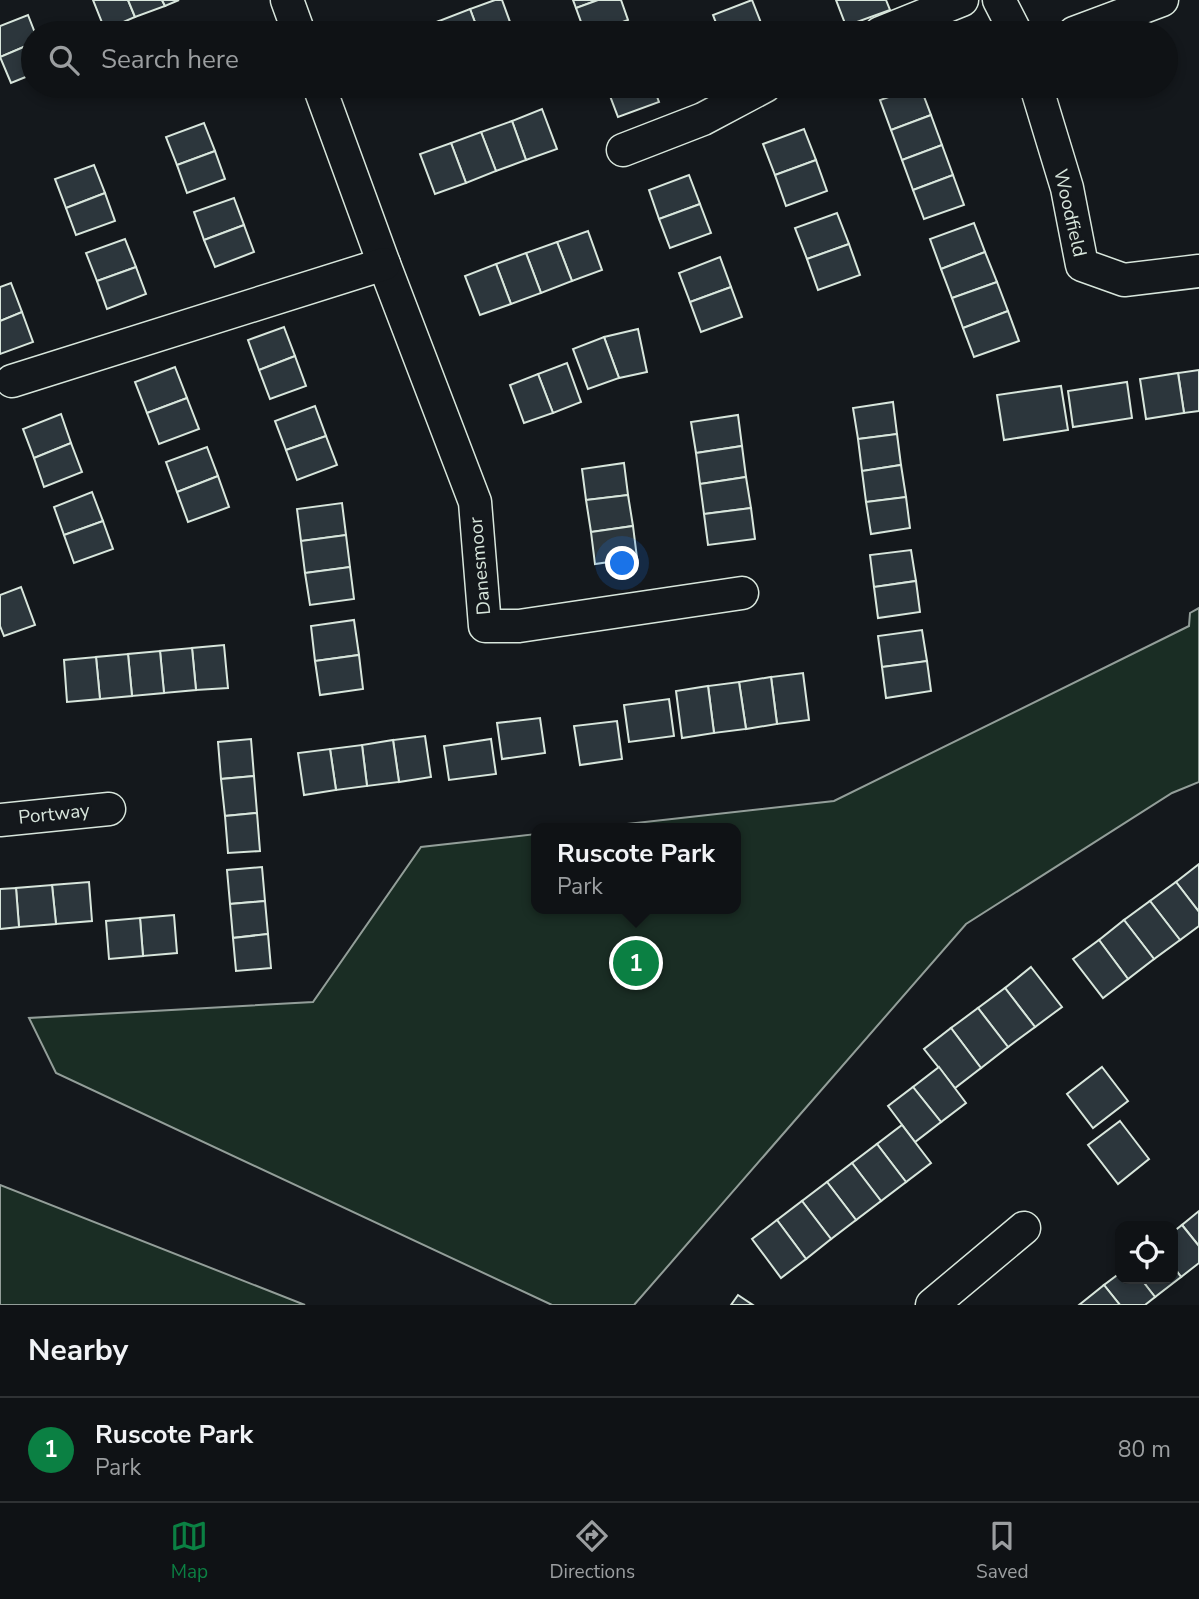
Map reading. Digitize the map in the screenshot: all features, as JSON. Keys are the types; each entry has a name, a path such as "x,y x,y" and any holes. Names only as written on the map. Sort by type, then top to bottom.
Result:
{"street":[{"path":"287,0 295,21"},
{"path":"910,21 962,0"},
{"path":"999,0 1010,21"},
{"path":"1106,21 1161,0"},
{"name":"Danesmoor","path":"323,98 475,502 485,626 519,626 742,593"},
{"path":"623,150 702,119 742,98"},
{"name":"Woodfield","path":"1040,98 1067,188 1082,265 1124,280 1199,271"},
{"path":"12,381 384,264"},
{"name":"Portway","path":"0,820 109,809"},
{"path":"932,1305 1024,1228"}],"green space":[{"path":"1199,608 1199,782 1172,793 966,924 634,1305 552,1305 56,1073 29,1018 313,1002 421,847 531,835 531,914 741,914 741,823 636,823 834,801 1189,626 1190,613"},
{"path":"0,1185 305,1305 0,1305"}],"building":[{"path":"93,0 128,0 135,17 126,21 101,21"},
{"path":"128,0 162,0 165,6 135,17"},
{"path":"162,0 179,0 165,6"},
{"path":"502,0 510,21 474,21 470,9"},
{"path":"573,0 598,0 576,8"},
{"path":"598,0 621,0 628,20 581,21 576,8"},
{"path":"752,0 760,21 715,21 713,15"},
{"path":"836,0 886,0 890,10 860,21 844,21"},
{"path":"470,9 474,21 439,21"},
{"path":"28,15 30,21 21,21 21,48 0,57 0,26"},
{"path":"21,48 21,79 11,83 0,57"},
{"path":"611,98 658,98 659,102 618,117"},
{"path":"925,98 931,115 891,130 880,100"},
{"path":"542,109 557,149 526,160 512,121"},
{"path":"931,115 942,145 902,160 891,130"},
{"path":"512,121 526,160 496,171 481,132"},
{"path":"204,123 215,151 177,165 166,137"},
{"path":"804,129 816,160 775,175 763,144"},
{"path":"481,132 496,171 466,183 451,143"},
{"path":"451,143 466,183 435,194 420,154"},
{"path":"942,145 953,175 913,190 902,160"},
{"path":"215,151 225,179 187,193 177,165"},
{"path":"816,160 827,191 786,206 775,175"},
{"path":"94,165 105,193 66,208 55,179"},
{"path":"689,175 700,204 659,219 649,190"},
{"path":"953,175 964,205 924,219 913,190"},
{"path":"105,193 115,221 76,235 66,208"},
{"path":"234,198 244,225 204,240 194,212"},
{"path":"700,204 711,233 670,248 659,219"},
{"path":"837,213 849,244 807,259 795,228"},
{"path":"974,223 985,252 941,269 930,239"},
{"path":"244,225 254,252 215,267 204,240"},
{"path":"588,231 602,270 572,281 557,242"},
{"path":"125,239 136,267 97,281 86,253"},
{"path":"557,242 572,281 541,293 526,253"},
{"path":"849,244 860,275 818,290 807,259"},
{"path":"985,252 997,282 952,298 941,269"},
{"path":"526,253 541,293 511,304 496,264"},
{"path":"720,257 731,287 690,302 679,273"},
{"path":"496,264 511,304 480,315 465,276"},
{"path":"136,267 146,294 107,309 97,281"},
{"path":"997,282 1008,311 963,328 952,298"},
{"path":"11,283 22,312 0,321 0,287"},
{"path":"731,287 742,317 701,332 690,302"},
{"path":"1008,311 1019,341 974,357 963,328"},
{"path":"22,312 33,342 0,354 0,321"},
{"path":"284,327 295,356 259,370 248,340"},
{"path":"638,329 647,372 619,378 604,337"},
{"path":"604,337 619,378 588,389 573,349"},
{"path":"295,356 306,386 270,399 259,370"},
{"path":"567,363 581,402 553,413 538,374"},
{"path":"175,367 187,398 147,413 135,382"},
{"path":"1199,370 1199,411 1184,413 1178,373"},
{"path":"1178,373 1184,413 1146,419 1140,379"},
{"path":"538,374 553,413 524,423 510,385"},
{"path":"1127,382 1132,418 1073,427 1068,391"},
{"path":"1061,386 1068,430 1004,440 997,395"},
{"path":"187,398 199,429 159,444 147,413"},
{"path":"893,402 897,434 858,439 853,408"},
{"path":"315,406 326,436 286,450 275,421"},
{"path":"61,414 71,443 34,458 23,429"},
{"path":"738,415 742,446 696,453 691,422"},
{"path":"897,434 901,465 862,471 858,439"},
{"path":"326,436 337,465 297,480 286,450"},
{"path":"71,443 82,472 44,487 34,458"},
{"path":"742,446 746,477 700,484 696,453"},
{"path":"207,447 218,476 177,492 166,462"},
{"path":"624,463 628,495 586,500 582,469"},
{"path":"901,465 906,497 866,502 862,471"},
{"path":"218,476 229,507 188,522 177,492"},
{"path":"746,477 751,508 704,514 700,484"},
{"path":"92,492 103,521 64,535 54,507"},
{"path":"628,495 633,526 591,532 586,500"},
{"path":"906,497 910,528 871,534 866,502"},
{"path":"342,503 346,535 301,541 297,509"},
{"path":"751,508 755,539 708,545 704,514"},
{"path":"103,521 113,549 74,563 64,535"},
{"path":"633,526 637,558 595,564 591,532"},
{"path":"346,535 350,567 305,573 301,541"},
{"path":"911,550 916,581 874,587 870,555"},
{"path":"350,567 354,599 310,605 305,573"},
{"path":"916,581 920,612 878,618 874,587"},
{"path":"21,587 35,625 4,636 0,626 0,595"},
{"path":"354,620 359,655 315,661 311,626"},
{"path":"922,630 927,661 882,667 878,636"},
{"path":"224,645 228,688 196,690 192,648"},
{"path":"192,648 196,690 164,693 160,651"},
{"path":"160,651 164,693 132,696 128,654"},
{"path":"128,654 132,696 100,699 96,657"},
{"path":"359,655 363,689 320,695 315,661"},
{"path":"96,657 100,699 67,702 64,660"},
{"path":"927,661 931,691 886,698 882,667"},
{"path":"803,673 809,720 777,724 771,677"},
{"path":"771,677 777,724 746,729 739,682"},
{"path":"739,682 746,729 714,733 708,686"},
{"path":"708,686 714,733 682,738 676,691"},
{"path":"669,699 674,736 629,742 624,705"},
{"path":"540,718 545,753 502,759 497,723"},
{"path":"617,721 622,759 580,765 574,726"},
{"path":"425,736 431,777 399,782 393,740"},
{"path":"251,739 254,776 221,779 218,742"},
{"path":"491,739 496,774 449,780 444,746"},
{"path":"393,740 399,782 367,786 362,745"},
{"path":"362,745 367,786 336,790 330,749"},
{"path":"330,749 336,790 304,795 298,753"},
{"path":"254,776 257,813 225,816 221,779"},
{"path":"257,813 260,851 228,853 225,816"},
{"path":"1199,864 1199,912 1176,882"},
{"path":"262,867 265,901 230,904 227,870"},
{"path":"89,882 92,921 56,924 52,885"},
{"path":"1176,882 1199,912 1199,926 1180,940 1150,901"},
{"path":"52,885 56,924 19,927 16,888"},
{"path":"16,888 19,927 0,929 0,889"},
{"path":"265,901 268,934 233,938 230,904"},
{"path":"1150,901 1180,940 1154,959 1124,920"},
{"path":"174,915 177,953 143,956 140,918"},
{"path":"140,918 143,956 109,959 106,921"},
{"path":"1124,920 1154,959 1128,979 1099,940"},
{"path":"268,934 271,968 236,971 233,938"},
{"path":"1099,940 1128,979 1103,998 1073,959"},
{"path":"1031,967 1062,1007 1035,1027 1005,988"},
{"path":"1005,988 1035,1027 1008,1047 978,1008"},
{"path":"978,1008 1008,1047 981,1068 951,1028"},
{"path":"951,1028 981,1068 955,1088 924,1049"},
{"path":"939,1067 966,1103 941,1122 913,1087"},
{"path":"1102,1067 1128,1101 1093,1128 1067,1094"},
{"path":"913,1087 941,1122 915,1142 888,1106"},
{"path":"1120,1121 1149,1159 1118,1184 1088,1145"},
{"path":"902,1125 931,1163 906,1182 877,1144"},
{"path":"877,1144 906,1182 881,1201 852,1163"},
{"path":"852,1163 881,1201 856,1220 827,1182"},
{"path":"827,1182 856,1220 831,1239 802,1201"},
{"path":"802,1201 831,1239 806,1259 777,1220"},
{"path":"1199,1211 1199,1246 1182,1225"},
{"path":"777,1220 806,1259 781,1278 752,1239"},
{"path":"1182,1225 1199,1246 1199,1263 1181,1277 1178,1273 1178,1228"},
{"path":"1115,1277 1115,1284 1145,1284 1155,1297 1145,1305 1120,1305 1104,1285"},
{"path":"1145,1284 1172,1284 1155,1297"},
{"path":"1104,1285 1120,1305 1079,1305"},
{"path":"738,1295 753,1305 731,1305"}],"place":[{"name":"Ruscote Park","path":"636,963"}]}
